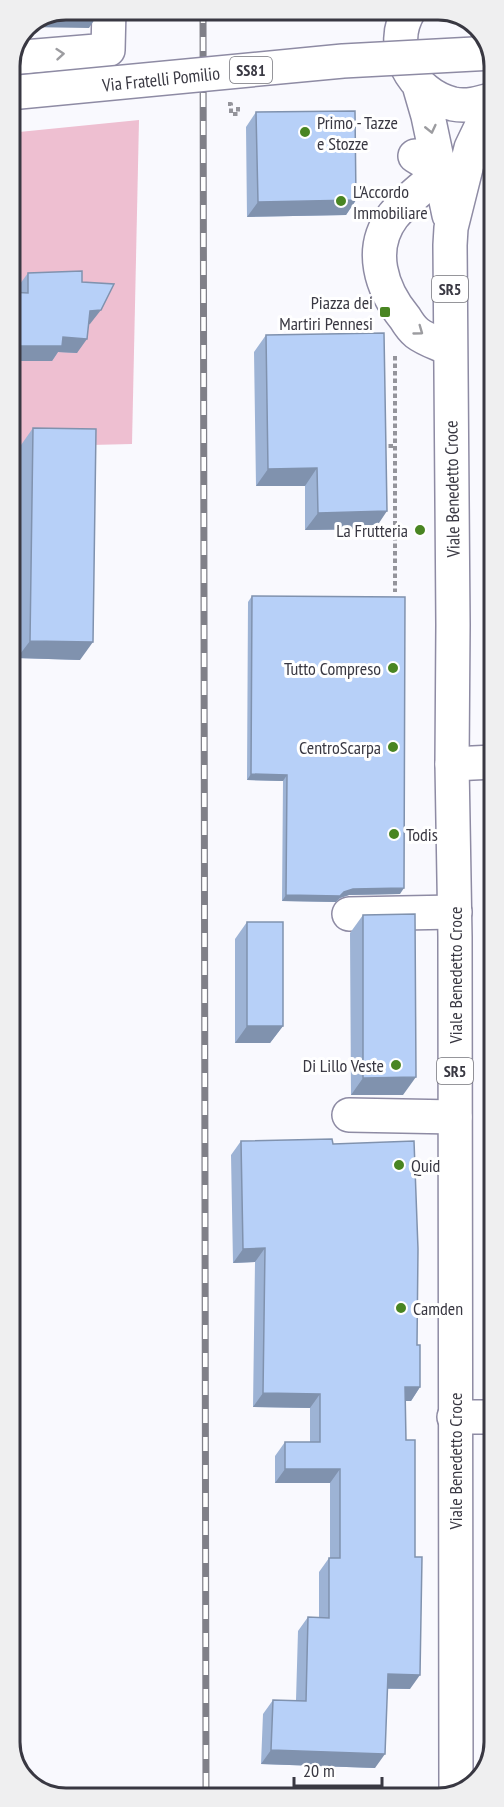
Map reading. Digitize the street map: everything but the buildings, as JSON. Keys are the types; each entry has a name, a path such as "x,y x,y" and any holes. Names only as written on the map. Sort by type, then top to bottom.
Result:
{"main road":[{"name":"Via Fratelli Pomilio","path":"20,57 108,50 107,20"},
{"path":"405,20 383,45 353,58 370,61 416,82"},
{"name":"SR5","path":"406,20 403,55 428,116 428,164 451,228"},
{"name":"Via Fratelli Pomilio","path":"19,92 343,61 483,54"},
{"name":"SR5","path":"416,82 435,98 455,104 475,105 484,103"},
{"name":"SR5","path":"451,228 471,148 484,121"},
{"path":"428,164 384,231 380,247 381,279 394,305 417,333 450,349"},
{"name":"Viale Benedetto Croce","path":"451,228 452,764 455,912 456,1784"},
{"path":"452,764 484,762"},
{"path":"349,914 455,912"},
{"path":"349,1115 455,1116"},
{"path":"454,1417 484,1417"}],"path":[{"path":"224,105 231,104 231,114 238,114 238,104"},
{"path":"394,352 396,592"},
{"path":"378,446 395,446"}],"shaded area":[{"path":"139,120 132,444 19,447 19,132"}],"railway":[{"path":"203,20 206,1787"}],"place":[{"name":"Primo - Tazze e Stozze","path":"305,132"},
{"name":"L'Accordo Immobiliare","path":"341,201"},
{"name":"Piazza dei Martiri Pennesi","path":"385,312"},
{"name":"La Frutteria","path":"420,530"},
{"name":"Tutto Compreso","path":"393,668"},
{"name":"CentroScarpa","path":"393,747"},
{"name":"Todis","path":"394,834"},
{"name":"Di Lillo Veste","path":"396,1065"},
{"name":"Quid","path":"399,1165"},
{"name":"Camden","path":"401,1308"}]}
